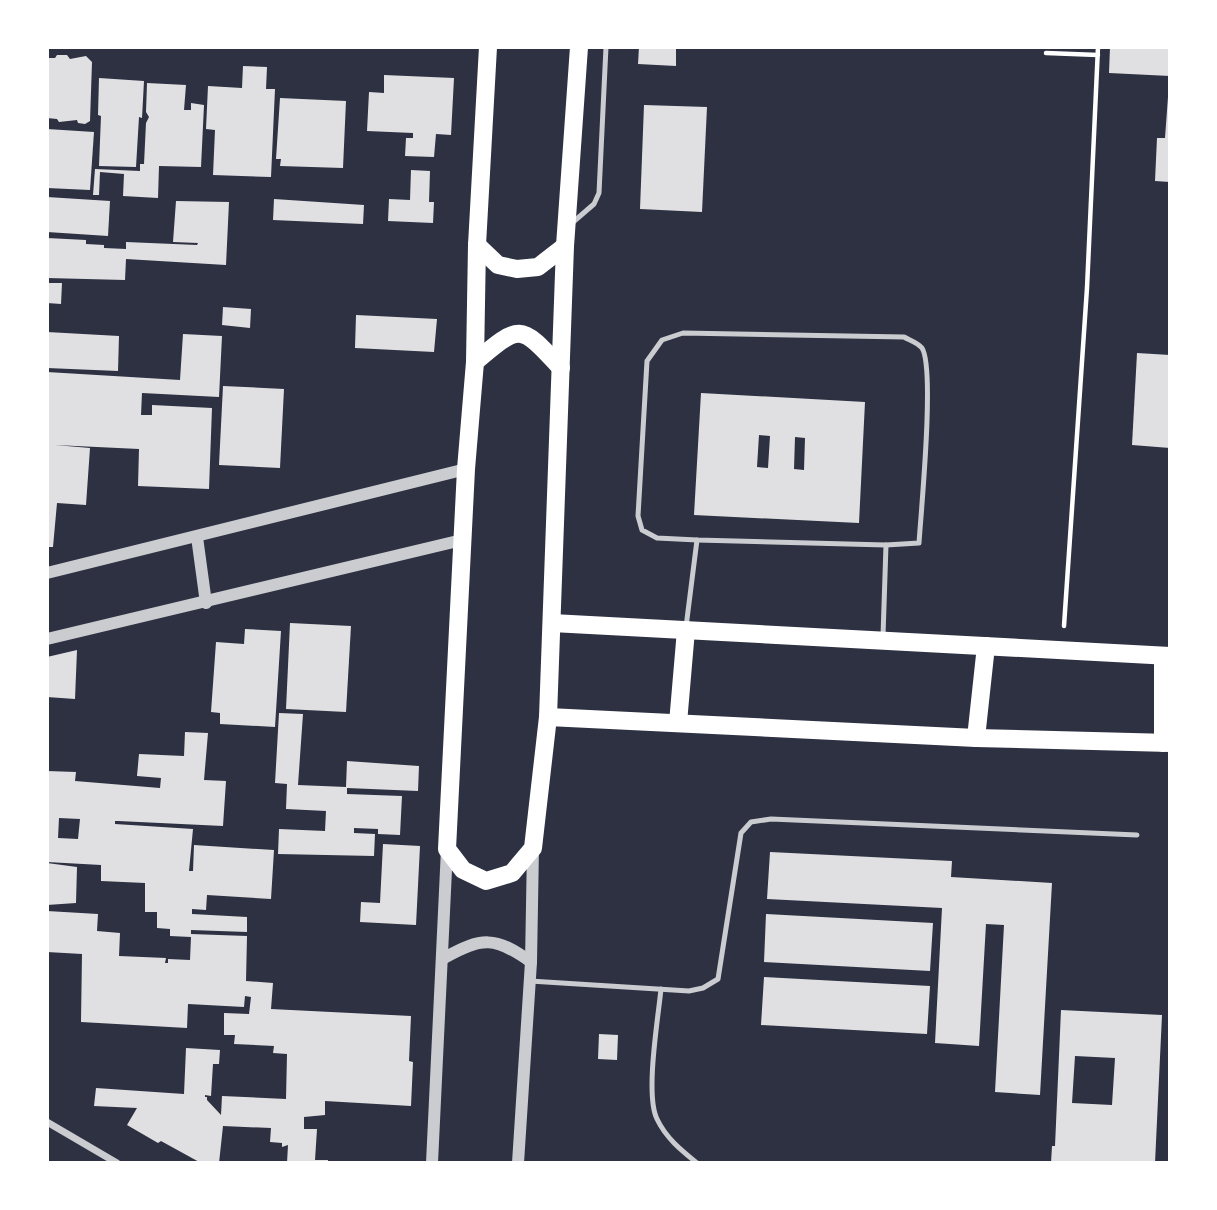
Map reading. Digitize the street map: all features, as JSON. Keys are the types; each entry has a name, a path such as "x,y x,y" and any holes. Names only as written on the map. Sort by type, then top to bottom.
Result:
{"main road":[{"path":"488,47 477,245 475,362 466,469 447,849 463,870 486,881 512,873 533,848 548,718 565,246 579,47"},
{"path":"477,245 499,265 517,269 538,267 565,246"},
{"path":"475,362 505,337 518,333 532,337 561,368"},
{"path":"548,718 976,738 1166,743 1166,656 552,624"},
{"path":"678,723 686,631"},
{"path":"976,738 986,646"}],"street":[{"path":"47,573 466,469"},
{"path":"197,537 205,603"},
{"path":"47,639 462,540"},
{"path":"518,1163 531,962 533,848"},
{"path":"432,1163 444,958 447,849"},
{"path":"444,958 467,945 489,942 509,946 531,962"},
{"path":"47,1122 117,1163"}],"lane":[{"path":"566,227 594,204 599,193 606,47"},
{"path":"683,332 904,337 921,346 927,362 925,458 919,543 886,545 657,538 642,530 638,516 647,361 662,340 683,332"},
{"path":"686,631 696,540"},
{"path":"883,641 886,545"},
{"path":"530,981 689,992 718,979 741,833 751,822 771,819 1137,835"},
{"path":"661,989 652,1083 656,1117 675,1146 697,1163"}],"path":[{"path":"1062,650 1087,288 1098,47"},
{"path":"1046,53 1098,55"}],"building":[{"path":"639,47 676,47 676,66 638,64"},
{"path":"1110,47 1170,47 1170,76 1109,73"},
{"path":"57,55 67,55 70,59 86,56 92,62 90,121 85,124 78,123 77,120 59,122 57,119 47,118 47,58 55,58"},
{"path":"243,66 267,67 266,89 275,89 271,177 213,175 215,130 206,129 208,86 242,88"},
{"path":"384,75 454,78 451,135 436,134 434,157 405,156 406,138 413,138 413,133 367,131 369,92 384,93"},
{"path":"99,78 144,81 136,167 99,166"},
{"path":"147,83 186,85 184,110 191,110 191,103 204,105 201,167 159,166 158,198 123,196 124,174 100,172 99,195 93,195 95,169 140,171 140,164 144,164 146,123 149,117 146,112"},
{"path":"1168,97 1170,182 1155,181 1157,138 1165,138"},
{"path":"280,98 346,101 343,168 280,166 281,159 276,159"},
{"path":"644,105 707,107 702,212 640,209"},
{"path":"47,129 94,132 90,190 47,188"},
{"path":"411,170 430,171 429,202 434,202 433,223 388,221 389,199 410,200"},
{"path":"47,197 110,201 108,236 47,232"},
{"path":"274,199 364,205 363,224 273,220"},
{"path":"176,201 229,202 226,265 126,259 125,280 47,278 47,238 86,240 86,244 104,245 104,248 126,249 126,242 197,245 198,243 173,242"},
{"path":"47,283 62,283 61,304 47,303"},
{"path":"223,307 251,309 250,328 222,325"},
{"path":"356,315 437,319 434,352 355,348"},
{"path":"47,332 119,336 118,371 47,368"},
{"path":"183,334 222,336 219,397 142,393 141,415 152,415 152,405 212,408 209,489 138,486 139,449 55,445 90,448 86,505 57,503 53,547 47,547 47,372 180,380"},
{"path":"1137,353 1170,355 1170,448 1132,445"},
{"path":"223,386 284,389 280,468 219,465"},
{"path":"701,393 865,402 859,523 694,515","holes":["759,435 770,436 768,468 757,467","795,437 805,438 804,470 794,469"]},
{"path":"290,623 351,626 346,712 286,709"},
{"path":"245,629 281,631 275,727 220,724 220,713 211,712 216,642 244,644"},
{"path":"77,650 75,699 47,697 47,657"},
{"path":"279,713 303,714 298,785 346,787 347,761 419,766 418,791 347,788 347,794 402,796 400,835 378,834 378,829 354,828 354,833 375,834 374,856 278,854 279,829 325,831 326,811 286,809 287,784 275,783"},
{"path":"185,732 208,733 204,780 226,781 223,826 118,821 115,821 115,824 193,829 189,871 193,871 194,845 274,850 271,899 207,895 206,910 192,909 192,914 247,917 247,932 191,930 191,934 247,936 246,981 273,983 271,1009 411,1016 411,1106 325,1101 325,1115 304,1117 304,1129 317,1129 315,1160 328,1160 328,1163 287,1163 288,1145 282,1147 282,1143 270,1142 271,1128 223,1126 219,1163 201,1163 127,1125 137,1108 94,1106 96,1088 184,1094 186,1048 220,1050 219,1064 213,1064 211,1096 205,1097 221,1115 222,1096 286,1099 287,1054 273,1053 274,1046 234,1044 235,1035 224,1035 224,1013 249,1014 251,997 245,996 244,1007 188,1004 187,1028 81,1022 82,954 47,952 47,911 98,914 97,931 120,933 119,956 166,958 165,963 168,963 168,959 190,960 191,937 170,936 170,929 157,928 157,912 145,912 145,883 101,881 101,865 47,862 47,771 76,772 75,781 160,788 161,778 137,776 139,754 184,756","holes":["59,818 80,819 78,839 58,838"]},
{"path":"383,844 420,846 416,925 360,922 361,902 380,903"},
{"path":"770,852 952,861 951,877 1052,883 1040,1095 995,1092 1004,925 986,924 979,1046 935,1043 942,908 767,899"},
{"path":"47,863 77,867 76,903 47,905"},
{"path":"766,914 933,923 930,971 764,962"},
{"path":"764,977 930,986 927,1034 761,1025"},
{"path":"1061,1010 1162,1015 1155,1163 1051,1163 1052,1146 1055,1146","holes":["1075,1056 1115,1058 1112,1105 1072,1103"]},
{"path":"599,1034 618,1035 617,1060 598,1059"}]}
